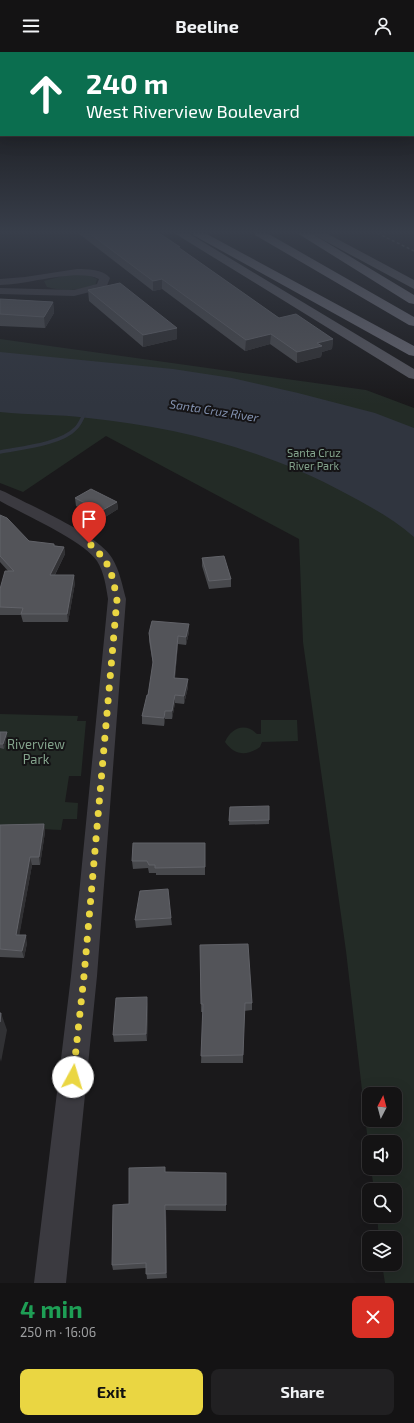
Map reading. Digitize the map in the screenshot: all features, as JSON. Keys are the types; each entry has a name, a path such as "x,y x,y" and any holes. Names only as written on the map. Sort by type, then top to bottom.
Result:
{"highway":[{"path":"302,290 414,352"},
{"path":"322,290 414,345"},
{"path":"359,290 414,322"},
{"path":"398,290 414,300"}],"main road":[{"path":"275,290 414,375"}],"street":[{"path":"0,291 74,293 85,290"},
{"path":"0,495 89,543 104,558 111,572 117,599 84,976 50,1283"}],"green space":[{"name":"Santa Cruz River Park","path":"0,339 366,390 414,408 414,1283 385,1283 383,1271 402,1271 402,1231 378,1231 378,1223 402,1223 402,1183 373,1183 372,1175 402,1175 402,1135 367,1135 366,1127 402,1127 402,1087 362,1087 362,1090 346,951 303,642 299,539 106,436 23,492 0,483"},
{"name":"Riverview Park","path":"0,714 78,716 77,721 86,721 81,776 69,776 65,802 78,803 77,819 63,819 61,830 0,827"},
{"path":"261,720 297,720 298,741 262,742 260,747 246,753 233,750 225,742 231,733 239,728 248,728 257,734 261,734"}],"water":[{"name":"Santa Cruz River","path":"0,352 173,369 232,378 375,413 414,428 414,537 381,513 315,478 284,464 220,443 155,427 121,422 66,416 0,412"}],"building":[{"path":"89,290 129,290 177,328 143,335"},
{"path":"178,290 240,290 279,318 296,314 333,339 317,343 322,346 297,352 271,334 246,340"},
{"path":"0,299 53,302 44,317 0,314"},
{"path":"91,489 117,502 101,511 75,498"},
{"path":"0,515 7,518 29,541 54,544 54,546 64,547 50,575 74,575 67,614 21,614 23,608 0,607 0,589 5,571 14,571 0,556"},
{"path":"224,556 231,579 209,581 202,558"},
{"path":"152,621 189,624 186,637 178,636 174,678 188,679 184,696 175,695 172,711 165,711 164,718 142,716 148,695 153,662 149,633"},
{"path":"0,732 7,732 3,744 0,744"},
{"path":"269,806 269,820 229,821 230,807"},
{"path":"44,824 39,857 30,857 16,935 26,935 22,951 0,949 0,825"},
{"path":"133,843 205,843 205,867 155,868 155,865 149,865 147,861 132,861"},
{"path":"168,889 171,918 135,920 140,891"},
{"path":"248,944 252,1003 245,1003 243,1055 201,1056 203,1004 201,1004 200,945"},
{"path":"147,997 146,1034 113,1035 116,998"},
{"path":"165,1167 165,1172 226,1173 226,1205 165,1205 166,1273 146,1274 146,1263 112,1265 113,1205 129,1204 129,1168"}],"waterway":[{"path":"0,452 40,445 69,434 77,427 85,413"}],"route":[{"path":"73,1077 84,976 117,599 111,572 104,558 89,543"}]}
